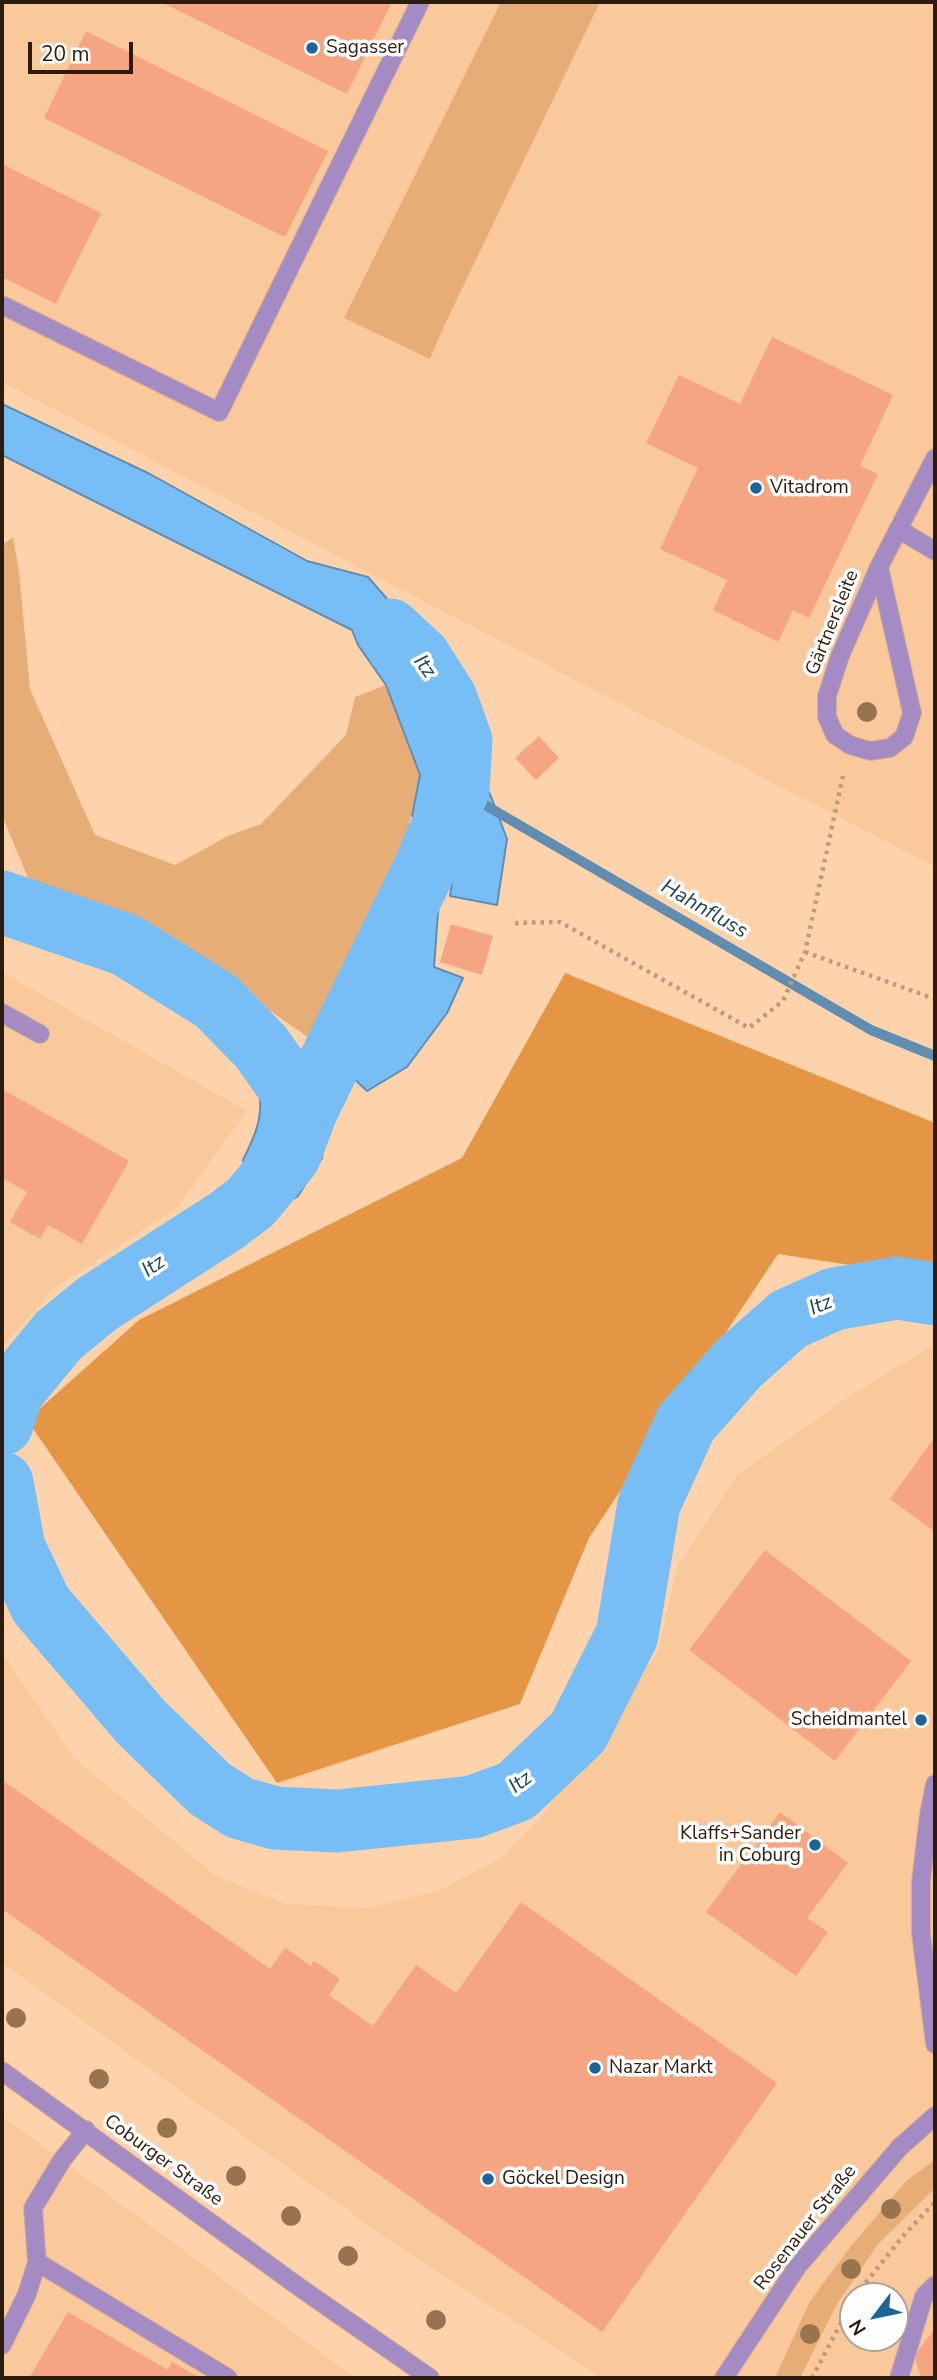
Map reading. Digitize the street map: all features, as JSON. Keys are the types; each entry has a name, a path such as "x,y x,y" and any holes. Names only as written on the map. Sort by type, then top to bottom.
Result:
{"street":[{"path":"2,305 219,412 420,2"},
{"name":"Gärtnersleite","path":"879,567 912,713 904,737 890,748 870,751 850,745 835,735 827,717 827,695 840,656 879,567 935,458"},
{"path":"898,529 935,551"},
{"path":"2,1013 40,1034"},
{"path":"935,1784 921,1881 921,1934 935,2044"},
{"name":"Coburger Straße","path":"2,2071 299,2287 430,2378"},
{"name":"Rosenauer Straße","path":"729,2374 806,2257 900,2147 935,2116"},
{"path":"2,2345 27,2294 37,2262 33,2208 62,2160 86,2130"},
{"path":"37,2262 228,2378"},
{"path":"899,2378 924,2296 935,2285"}],"path":[{"path":"515,923 560,922 749,1028 783,1002 805,951 850,745"},
{"path":"805,951 935,999"},
{"path":"867,2282 904,2235 935,2202"},
{"path":"812,2378 839,2327"}],"shaded area":[{"path":"2,2 935,2 935,867 2,382"},
{"path":"501,2 600,2 430,359 344,318"},
{"path":"13,537 19,571 30,689 95,835 175,865 228,836 261,824 346,735 355,697 386,685 420,775 399,869 319,1045 159,933 28,878 2,815 2,545"},
{"path":"2,972 247,1111 176,1208 52,1290 2,1347"},
{"path":"565,973 935,1123 935,1278 778,1254 589,1538 520,1704 277,1783 27,1420 139,1320 462,1158"},
{"path":"935,1344 935,2378 602,2378 396,2245 2,1963 2,1653 74,1758 216,1876 286,1904 370,1908 438,1891 501,1858 543,1815 658,1651 677,1567 737,1475 851,1395"},
{"path":"2,2116 62,2160 355,2378 2,2378"},
{"path":"935,2160 935,2188 878,2244 852,2282 839,2282 839,2301 800,2378 775,2378 810,2301 852,2245 907,2180"}],"water":[{"path":"2,404 150,474 307,561 368,577 388,600 427,659 492,799 507,839 497,905 450,896 458,845 412,816 420,775 386,685 358,645 352,630 2,455"},
{"path":"399,869 440,886 434,967 463,978 447,1013 407,1067 367,1091 319,1045"},
{"path":"308,1082 327,1119 322,1158 298,1196 256,1219 243,1160 258,1123 260,1099"}],"building":[{"name":"Sagasser","path":"161,2 392,2 347,94"},
{"path":"86,31 328,151 285,237 44,118"},
{"path":"2,164 101,213 56,304 2,277"},
{"path":"772,337 893,395 860,466 878,474 809,618 793,610 778,642 713,610 727,580 660,549 698,468 646,443 679,375 740,404"},
{"path":"539,736 559,758 536,780 515,758"},
{"path":"451,924 493,936 482,975 440,962"},
{"path":"2,1089 129,1161 82,1244 48,1225 40,1239 10,1222 27,1192 2,1178"},
{"path":"935,1437 935,1532 890,1499"},
{"path":"765,1550 911,1661 835,1761 689,1650"},
{"path":"2,1780 270,1969 285,1948 311,1966 314,1961 340,1979 329,1995 373,2026 416,1965 456,1993 521,1902 777,2083 602,2332 2,1909"},
{"path":"780,1812 848,1863 807,1918 828,1932 796,1976 706,1912"},
{"path":"68,2312 168,2370 172,2362 200,2378 29,2378"},
{"path":"935,2329 935,2378 921,2378 914,2356"}],"waterway":[{"name":"Itz","path":"2,1424 12,1392 59,1335 97,1304 251,1202 289,1156 306,1111 423,872 458,790 461,741 446,699 420,658 390,630"},
{"name":"Hahnfluss","path":"485,805 871,1030 935,1056"},
{"name":"Itz","path":"2,902 126,945 216,1001 261,1047 306,1111"},
{"name":"Itz","path":"2,1483 14,1548 41,1605 141,1722 210,1789 240,1808 275,1818 337,1821 473,1807 516,1791 578,1732 627,1635 649,1504 686,1423 738,1364 789,1319 834,1299 897,1288 935,1294"}],"place":[{"name":"Sagasser","path":"312,48"},
{"name":"Vitadrom","path":"756,488"},
{"name":"Scheidmantel","path":"921,1720"},
{"name":"Klaffs+Sander in Coburg","path":"815,1845"},
{"name":"Nazar Markt","path":"595,2068"},
{"name":"Göckel Design","path":"488,2179"}]}
